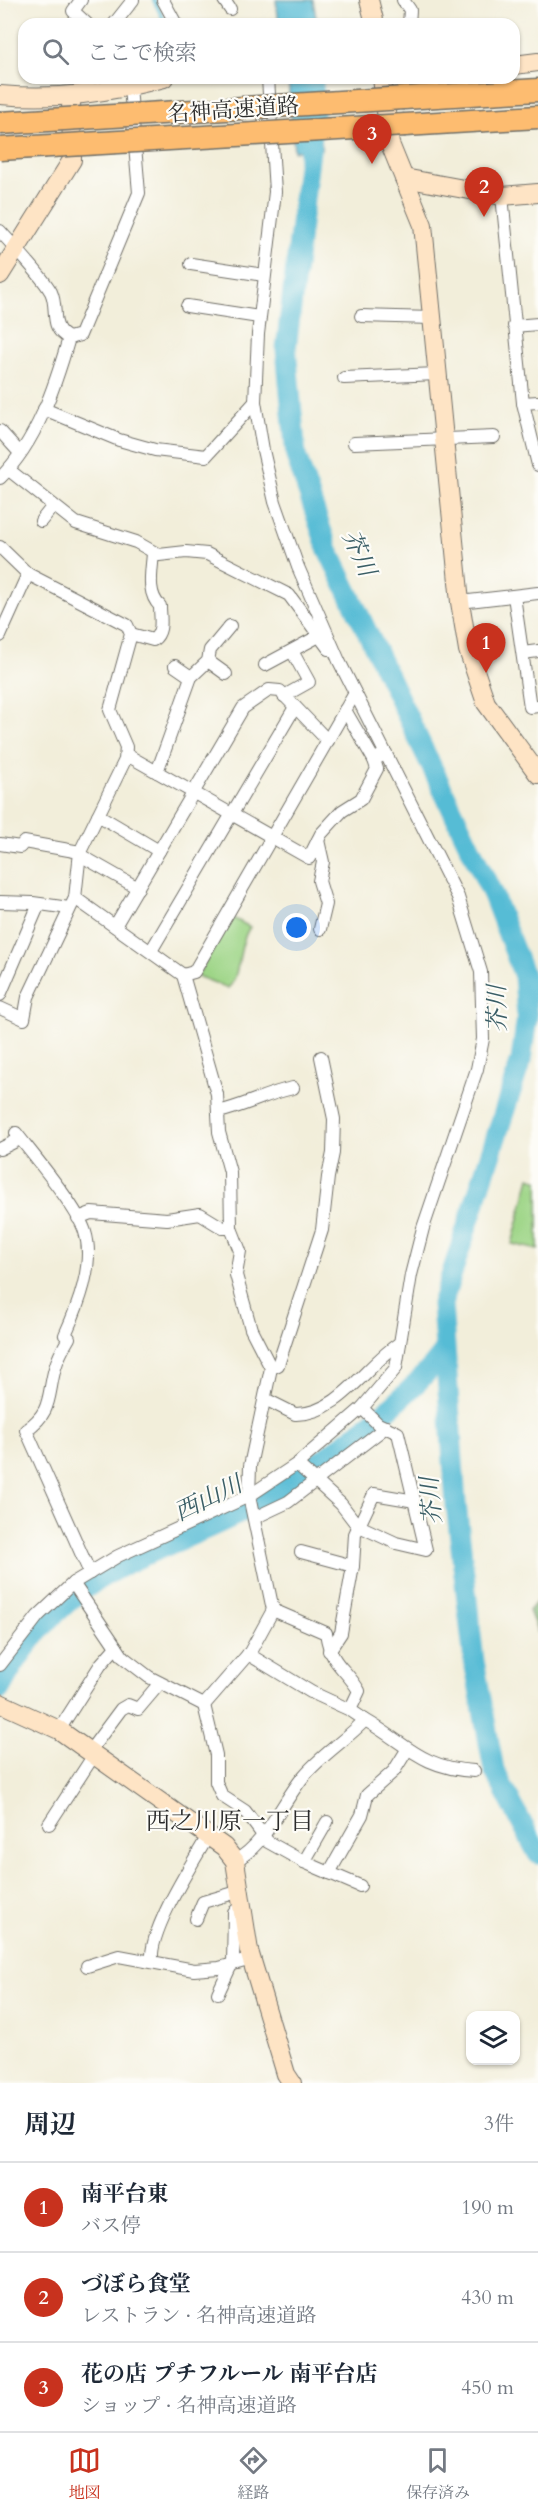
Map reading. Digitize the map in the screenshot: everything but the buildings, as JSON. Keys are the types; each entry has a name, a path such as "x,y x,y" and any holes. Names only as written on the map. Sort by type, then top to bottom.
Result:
{"highway":[{"name":"名神高速道路","path":"0,123 538,90"},
{"name":"名神高速道路","path":"0,149 538,117"}],"street":[{"path":"81,0 73,11 81,18"},
{"path":"118,18 132,0"},
{"path":"164,0 174,18"},
{"path":"369,0 374,18"},
{"path":"403,0 410,10 409,18"},
{"path":"520,64 538,62"},
{"path":"0,95 45,99 71,97 133,84 139,194 84,330 78,337 69,338 57,328 51,293 0,231"},
{"path":"0,1665 38,1616 90,1572 118,1556 250,1498 298,1464 364,1410 396,1368 411,1275 423,1228 477,1070 483,1038 481,972 458,897 339,661 298,567 275,501 255,402 259,317 275,192 268,84"},
{"path":"383,84 390,144 423,225 460,602 468,652 486,703 538,774"},
{"path":"0,274 72,160 71,97"},
{"path":"404,178 502,196 538,193"},
{"path":"502,196 523,404 538,465"},
{"path":"191,264 264,275"},
{"path":"186,306 259,317"},
{"path":"361,316 432,318"},
{"path":"514,326 538,324"},
{"path":"69,338 44,409 20,453 4,474 76,523 136,542 159,555 186,552 207,555 289,595 301,607 319,636 339,661"},
{"path":"344,378 438,374"},
{"path":"44,409 119,440 155,450 206,456 255,402"},
{"path":"523,404 538,402"},
{"path":"0,431 20,453"},
{"path":"354,443 494,436"},
{"path":"41,521 53,506"},
{"path":"0,547 28,574 127,625 131,634 110,710 127,754 309,858 318,840 342,811 361,799 377,769 345,710"},
{"path":"131,634 153,640 158,636 161,628 160,606 153,600 152,592 153,553"},
{"path":"0,636 28,574"},
{"path":"460,602 538,593"},
{"path":"514,596 530,707 538,706"},
{"path":"157,772 191,677 208,661 210,650 230,626"},
{"path":"265,665 319,636"},
{"path":"284,696 309,682 292,651"},
{"path":"523,653 538,651"},
{"path":"208,661 226,674"},
{"path":"175,666 191,677"},
{"path":"115,926 243,708 269,690 280,691 328,741"},
{"path":"183,975 194,972 355,693"},
{"path":"151,951 295,707"},
{"path":"374,760 386,753"},
{"path":"0,1008 24,1019 28,997 72,903 80,853 127,754"},
{"path":"98,815 159,851"},
{"path":"318,840 323,862 319,881 326,904 320,929"},
{"path":"0,843 20,847 24,842 80,853 138,888"},
{"path":"0,902 72,903 115,926 183,975 217,1094 219,1132 230,1172 231,1228 239,1243 240,1251 236,1275 251,1329 271,1368 250,1466 250,1498 273,1610 259,1640 204,1705"},
{"path":"0,995 39,904"},
{"path":"271,1368 278,1365 322,1230 333,1153 334,1119 321,1057"},
{"path":"218,1112 245,1106 271,1092 293,1088"},
{"path":"0,1149 18,1136 85,1231 87,1257 79,1302 65,1335 69,1338 54,1371 46,1411 38,1422 26,1430 90,1572"},
{"path":"78,1218 91,1213 167,1219 200,1214 223,1228 231,1228"},
{"path":"266,1399 295,1414 312,1410 346,1392 364,1378 386,1351 400,1343"},
{"path":"298,1464 341,1504 357,1525 396,1543 426,1550 398,1433 382,1426 364,1410"},
{"path":"254,1518 288,1502 382,1426"},
{"path":"329,1651 341,1632 353,1566 357,1525 374,1494 415,1501"},
{"path":"301,1552 353,1566"},
{"path":"75,1585 116,1647 137,1669 204,1705 216,1755 217,1790 222,1796 245,1811 261,1837 304,1862 360,1886"},
{"path":"273,1610 326,1633 329,1651 338,1668 359,1691 350,1710"},
{"path":"58,1730 101,1664 116,1647"},
{"path":"248,1654 311,1692 350,1710 407,1750 443,1767 474,1771"},
{"path":"49,1824 121,1709 128,1705 138,1710 160,1683"},
{"path":"0,1724 3,1704 58,1730 224,1847 236,1861 252,1959 286,2074 292,2083"},
{"path":"236,1861 244,1856 261,1837 304,1776 365,1720"},
{"path":"329,1873 362,1815 367,1795 394,1771 407,1750"},
{"path":"304,1862 327,1822"},
{"path":"152,1960 151,1947 177,1891 208,1836"},
{"path":"196,1919 203,1902 242,1898"},
{"path":"218,1993 232,1964 234,1912 242,1898"},
{"path":"87,1966 118,1956 152,1960 194,1970 252,1959"}],"green space":[{"path":"231,917 250,927 243,943 235,976 228,988 197,976"},
{"path":"530,1177 538,1180 538,1250 512,1244"},
{"path":"538,1600 538,1633 529,1611"}],"water":[{"path":"276,0 313,0 316,18 278,18"},
{"path":"288,84 322,84 321,149 294,151"}],"waterway":[{"path":"154,0 163,18"},
{"name":"芥川","path":"313,84 314,117 286,349 296,456 328,550 493,895 524,976 527,1017 521,1060 442,1304 456,1504 474,1661 494,1770 538,1854"},
{"name":"西山川","path":"0,1689 10,1670 35,1635 82,1591 118,1568 227,1520 275,1493 389,1409 418,1382 444,1352"}],"place":[{"name":"花の店 プチフルール 南平台店","path":"372,164"},
{"name":"づぼら食堂","path":"484,217"},
{"name":"南平台東","path":"486,673"}],"district":[{"name":"西之川原一丁目","path":"230,1821"}]}
